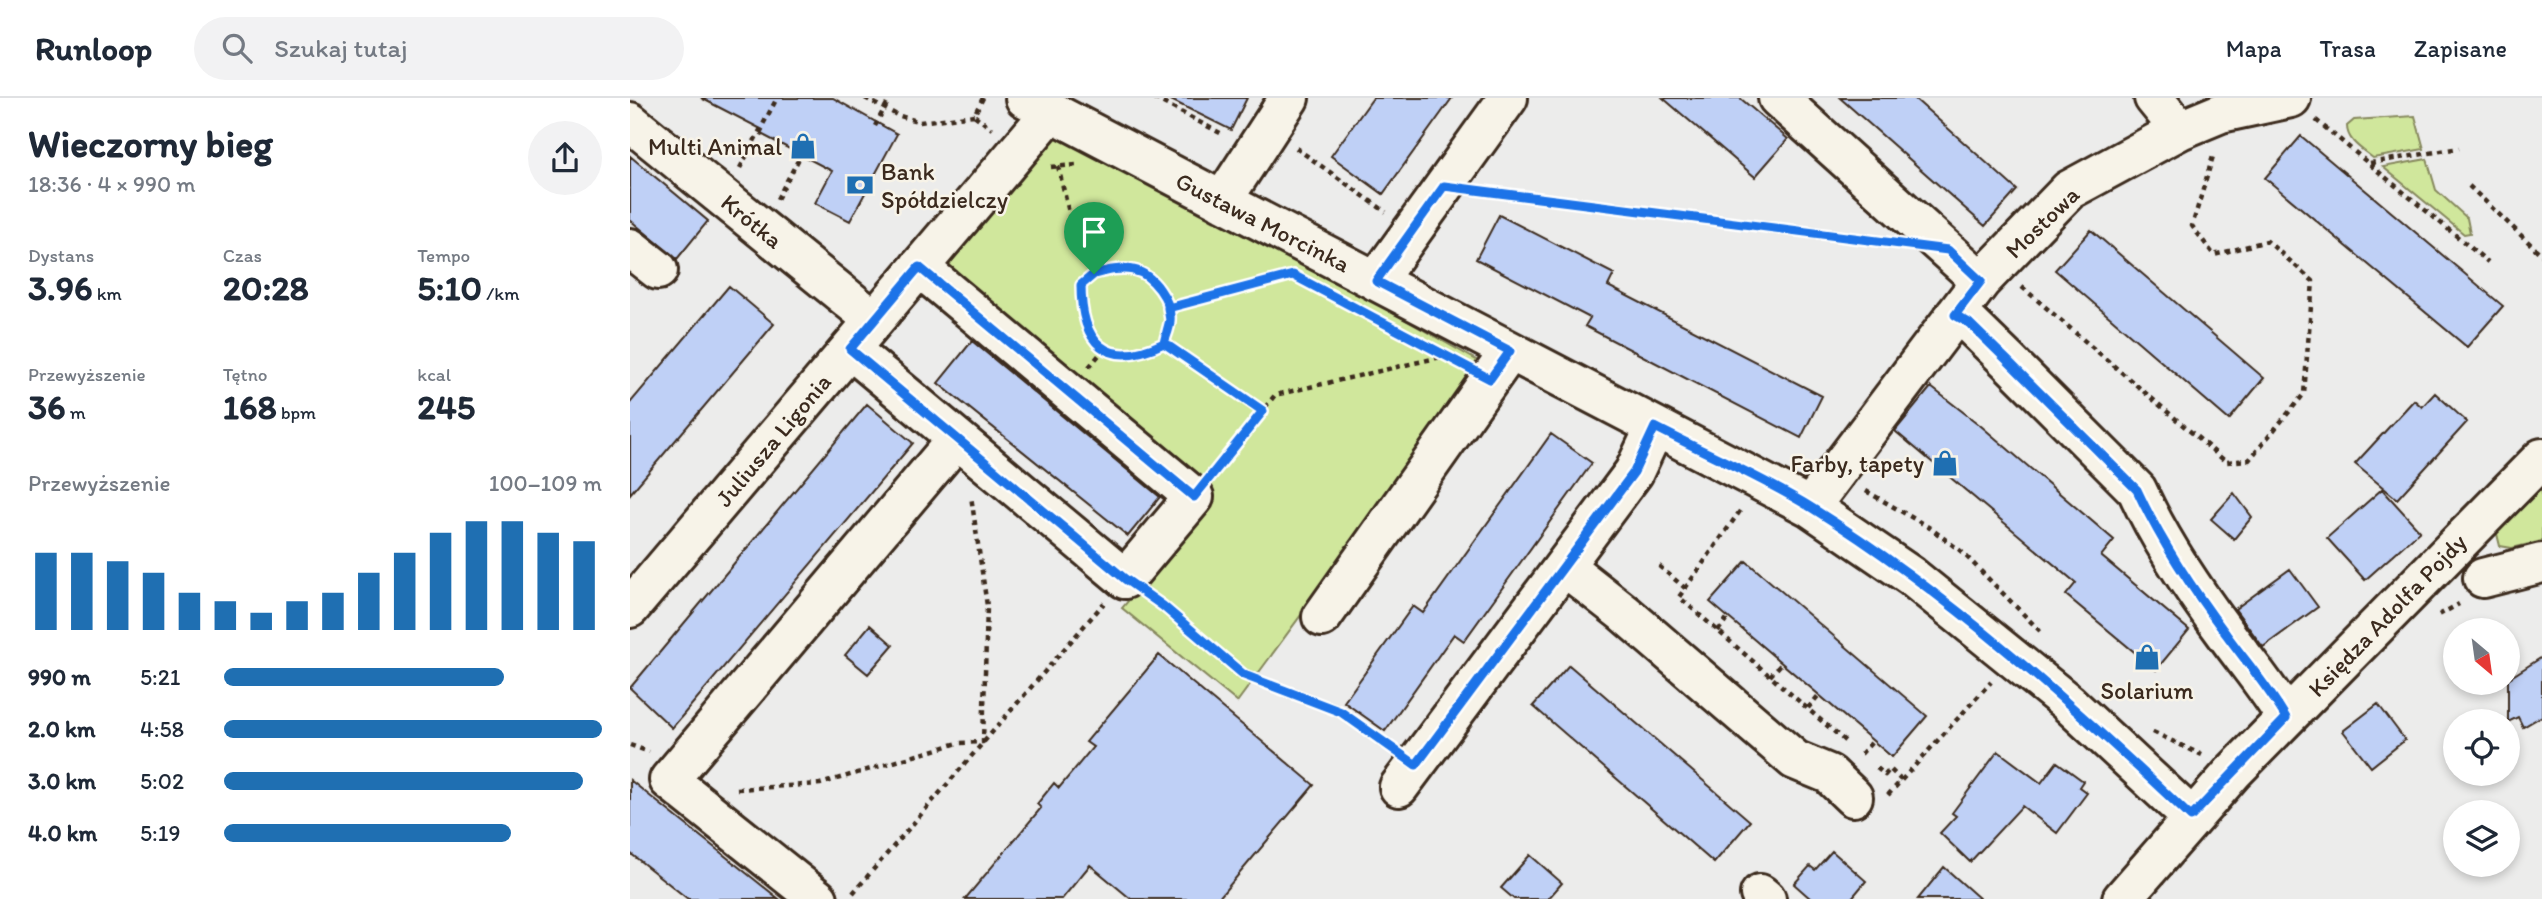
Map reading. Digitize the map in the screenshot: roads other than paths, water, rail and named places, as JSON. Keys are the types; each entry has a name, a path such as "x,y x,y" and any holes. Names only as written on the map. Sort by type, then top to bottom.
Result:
{"street":[{"path":"1222,201 1289,98"},
{"path":"1376,281 1508,98"},
{"path":"1777,98 1981,281"},
{"path":"2154,98 2180,130"},
{"name":"Gustawa Morcinka","path":"1038,105 1376,281 1500,365 1655,427 1810,507 1911,576 2067,702 2191,817"},
{"name":"Juliusza Ligonia","path":"630,608 919,267 1038,105"},
{"name":"Mostowa","path":"1810,507 1981,281 2069,190 2180,130 2221,113 2303,108"},
{"name":"Krótka","path":"630,122 874,320"},
{"path":"850,349 1125,579 1194,497 919,267"},
{"path":"1955,315 1969,323 2137,490 2149,516 2224,632 2276,699 2286,718"},
{"path":"1322,617 1500,365"},
{"path":"1407,776 1634,472 1655,427"},
{"path":"818,899 669,780 961,442"},
{"name":"Księdza Adolfa Pojdy","path":"2122,899 2191,817 2542,457"},
{"path":"2483,578 2542,563"},
{"path":"1564,566 1624,613 1795,760 1829,774 1869,798"}],"place":[{"name":"Multi Animal","path":"803,146"},
{"name":"Bank Spółdzielczy","path":"860,185"},
{"name":"Farby, tapety","path":"1945,463"},
{"name":"Solarium","path":"2147,657"}]}
